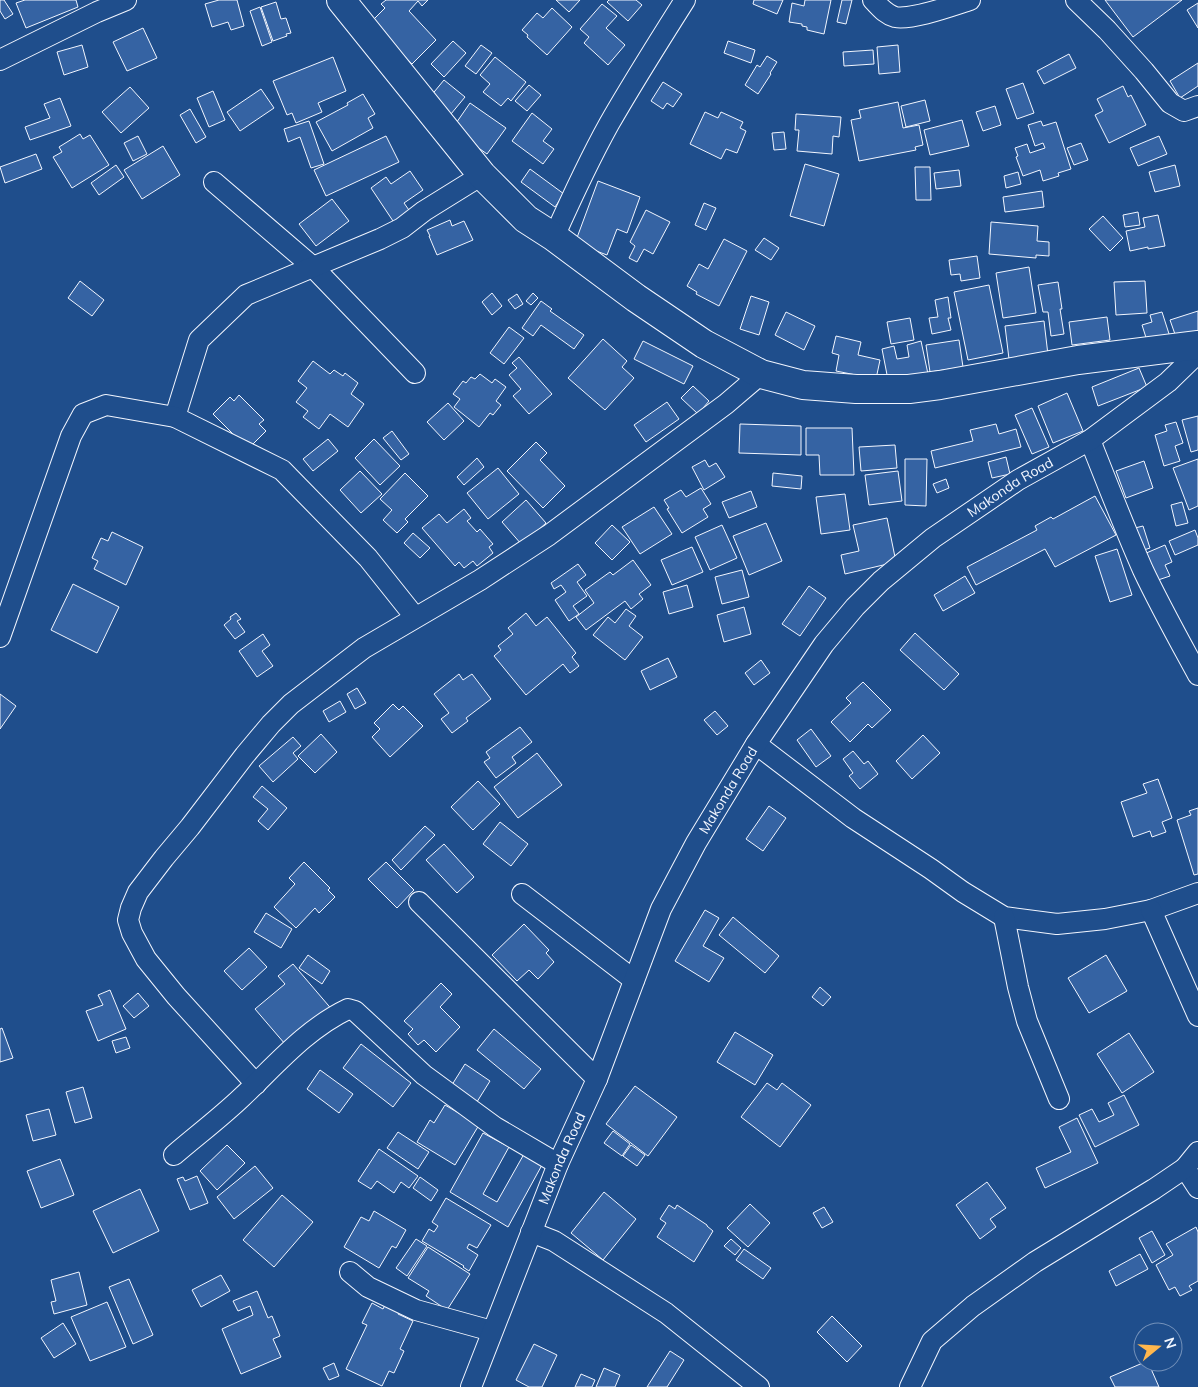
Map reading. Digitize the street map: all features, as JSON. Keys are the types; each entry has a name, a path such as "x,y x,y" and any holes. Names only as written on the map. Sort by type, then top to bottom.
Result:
{"street":[{"path":"0,60 94,6 126,0"},
{"path":"341,0 482,174 526,219 704,344 761,374 803,385 909,390 1078,360 1198,345"},
{"path":"554,237 608,125 685,0"},
{"path":"873,0 883,11 889,14 909,17 970,0"},
{"path":"1076,0 1107,30 1170,103 1184,111 1198,106"},
{"path":"175,417 199,340 246,295 402,228 424,211 482,174"},
{"path":"214,182 313,267 415,373"},
{"name":"Makonda Road","path":"471,1387 558,1164 597,1079 661,909 696,842 756,744 824,644 881,581 932,538 1018,480 1090,440 1168,382 1198,353"},
{"path":"256,1084 176,996 146,959 132,933 128,920 138,892 244,755 291,704 364,648 480,580 549,535 726,404 761,374"},
{"path":"0,637 71,436 83,414 106,405 175,417 282,470 368,558 415,617"},
{"path":"1090,440 1144,571 1198,674"},
{"path":"756,744 853,818 963,892 1004,917 1057,924 1105,919 1151,910 1198,893"},
{"path":"522,894 634,980"},
{"path":"420,902 597,1079"},
{"path":"1151,910 1198,1016"},
{"path":"1004,917 1027,1021 1059,1099"},
{"path":"174,1155 235,1104 300,1041 324,1023 348,1009 355,1011 424,1075 495,1127 558,1164"},
{"path":"910,1387 932,1341 973,1306 1036,1262 1185,1168 1198,1152"},
{"path":"1185,1168 1198,1188"},
{"path":"531,1232 554,1241 666,1313 759,1387"},
{"path":"350,1272 368,1287 416,1310 492,1331"}],"building":[{"path":"0,0 4,0 13,14 5,19 0,11"},
{"path":"25,0 76,0 78,7 26,28 16,3"},
{"path":"219,0 237,0 244,26 231,30 228,22 212,27 205,4"},
{"path":"386,0 428,0 422,6 418,1 409,11 436,40 412,64 371,22 385,8 381,4"},
{"path":"556,0 580,0 569,12"},
{"path":"609,0 636,0 642,5 628,21 607,2"},
{"path":"754,0 783,0 777,14 753,4"},
{"path":"805,0 831,0 824,34 807,30 807,27 802,26 802,24 789,22 792,3 804,6"},
{"path":"842,0 852,0 846,24 837,22"},
{"path":"1105,0 1182,0 1133,37"},
{"path":"276,2 281,19 286,18 291,33 273,41 261,7"},
{"path":"1198,3 1198,28 1187,10"},
{"path":"602,4 617,16 606,28 625,45 608,65 584,43 589,37 580,29"},
{"path":"260,7 272,42 262,46 250,11"},
{"path":"552,8 572,27 547,55 522,30 537,13 543,18"},
{"path":"143,28 157,58 127,71 113,42"},
{"path":"453,41 466,53 444,77 431,64"},
{"path":"728,41 755,50 751,63 724,53"},
{"path":"82,45 88,67 64,75 57,52"},
{"path":"481,45 492,53 476,74 465,66"},
{"path":"898,45 900,72 879,74 877,47"},
{"path":"873,50 874,64 844,66 843,52"},
{"path":"1069,54 1076,68 1044,84 1037,71"},
{"path":"767,56 777,62 758,94 745,85 757,65 760,67"},
{"path":"333,57 346,91 318,103 322,112 296,123 292,113 287,115 273,81"},
{"path":"495,57 526,82 511,101 508,98 501,106 483,92 490,84 480,75"},
{"path":"1198,63 1198,86 1180,98 1170,81"},
{"path":"444,80 465,97 446,120 425,103"},
{"path":"663,82 682,94 673,107 667,103 663,109 651,101"},
{"path":"1023,83 1034,113 1017,119 1006,89"},
{"path":"529,85 541,95 527,111 515,101"},
{"path":"1123,86 1128,97 1131,95 1146,125 1109,143 1095,115 1103,111 1097,99"},
{"path":"130,87 149,108 121,133 102,112"},
{"path":"261,89 274,108 240,131 227,112"},
{"path":"213,91 225,120 209,127 197,98"},
{"path":"363,94 375,114 368,118 373,128 332,151 316,122 348,105 347,103"},
{"path":"60,98 71,126 30,140 25,127 50,118 44,104"},
{"path":"925,100 930,121 906,127 901,106"},
{"path":"898,102 903,128 919,125 923,145 915,147 916,150 859,161 851,120 861,118 859,110"},
{"path":"470,103 506,128 487,154 452,129"},
{"path":"995,106 1001,125 983,131 976,112"},
{"path":"190,109 206,137 196,143 180,115"},
{"path":"705,112 718,118 721,112 743,122 740,128 746,131 737,153 726,149 721,159 690,144"},
{"path":"532,113 552,129 543,141 554,149 543,164 512,141"},
{"path":"796,114 841,117 839,137 833,136 832,154 797,151 799,130 795,130"},
{"path":"962,120 969,146 930,155 924,130"},
{"path":"309,121 324,164 311,168 300,137 288,142 284,129"},
{"path":"1041,121 1043,126 1056,122 1071,169 1058,173 1059,176 1043,181 1040,170 1023,176 1016,157 1018,156 1015,148 1027,144 1030,153 1045,148 1043,143 1035,146 1028,125"},
{"path":"784,132 786,149 774,150 772,133"},
{"path":"80,134 83,139 90,135 109,165 72,188 53,157 62,152 59,147"},
{"path":"138,136 147,154 133,161 124,143"},
{"path":"386,136 399,162 326,196 314,170"},
{"path":"1159,136 1167,154 1138,166 1130,148"},
{"path":"1081,143 1088,160 1074,165 1067,148"},
{"path":"163,146 180,175 142,199 124,170"},
{"path":"36,154 42,169 5,183 0,167"},
{"path":"805,164 839,174 824,226 790,216"},
{"path":"116,165 124,177 99,195 91,183"},
{"path":"1175,165 1180,186 1155,192 1149,172"},
{"path":"915,167 930,167 931,200 916,200"},
{"path":"530,169 564,194 555,207 521,182"},
{"path":"959,170 961,186 936,189 934,173"},
{"path":"410,171 423,190 404,203 411,213 395,224 371,188 386,177 391,184"},
{"path":"1018,172 1021,184 1006,188 1004,176"},
{"path":"598,181 640,197 627,233 617,229 607,255 575,243"},
{"path":"1042,191 1044,207 1005,212 1003,197"},
{"path":"332,199 349,221 316,246 299,224"},
{"path":"704,203 716,208 706,230 695,225"},
{"path":"646,210 670,222 653,254 644,249 637,262 629,258 635,246 630,242"},
{"path":"1138,212 1140,225 1125,227 1123,215"},
{"path":"1158,215 1165,246 1130,251 1126,231 1145,227 1143,218"},
{"path":"1103,216 1123,238 1110,251 1089,229"},
{"path":"450,220 452,226 464,221 473,240 437,255 427,230"},
{"path":"991,222 1038,226 1037,241 1049,242 1049,256 1036,255 1036,258 989,254"},
{"path":"764,238 779,248 771,260 755,250"},
{"path":"724,239 747,251 719,306 696,294 697,292 687,286 699,264 708,269"},
{"path":"977,256 980,278 961,281 960,274 951,275 949,260"},
{"path":"1029,267 1036,313 1003,318 996,273"},
{"path":"80,281 104,300 92,316 68,298"},
{"path":"1145,281 1147,313 1116,315 1114,282"},
{"path":"1058,282 1064,334 1051,336 1048,312 1043,312 1038,285"},
{"path":"989,285 1003,353 968,360 954,292"},
{"path":"492,293 502,306 492,315 482,302"},
{"path":"533,293 538,298 531,305 526,301"},
{"path":"517,294 523,304 515,309 508,300"},
{"path":"751,296 769,302 759,335 740,329"},
{"path":"948,297 951,318 948,318 951,330 932,334 929,318 938,317 935,300"},
{"path":"541,301 552,309 550,311 584,335 574,349 541,325 533,336 522,328"},
{"path":"1198,311 1198,333 1177,340 1170,320"},
{"path":"786,312 815,326 804,350 775,335"},
{"path":"1162,312 1171,340 1149,347 1142,325 1152,322 1150,315"},
{"path":"1107,317 1110,340 1072,345 1069,322"},
{"path":"910,318 914,340 891,344 887,322"},
{"path":"1044,321 1048,355 1009,359 1005,326"},
{"path":"509,327 524,338 504,364 490,353"},
{"path":"836,336 861,342 858,355 880,360 876,379 836,371 839,355 832,353"},
{"path":"603,339 627,361 622,367 634,378 605,410 568,378"},
{"path":"959,340 963,367 930,372 926,345"},
{"path":"643,341 693,366 684,384 634,359"},
{"path":"921,341 928,374 889,385 882,349 894,346 897,359 909,357 907,345"},
{"path":"519,357 552,394 529,414 513,396 521,389 509,375 517,368 512,363"},
{"path":"313,361 330,374 334,370 343,376 345,373 358,383 351,394 364,404 348,427 330,414 319,429 303,417 308,411 296,402 307,388 298,381"},
{"path":"1139,368 1147,387 1098,406 1092,387"},
{"path":"480,374 492,383 495,379 506,387 496,401 501,405 493,415 490,413 479,427 454,407 460,399 453,394 463,381 466,383 471,377 475,379"},
{"path":"693,386 709,401 698,414 681,398"},
{"path":"1067,393 1083,431 1053,443 1038,406"},
{"path":"239,395 264,420 259,424 266,431 248,449 213,414 230,397 234,401"},
{"path":"667,402 679,419 646,442 634,425"},
{"path":"448,403 464,421 444,440 427,422"},
{"path":"1032,408 1049,447 1032,454 1015,415"},
{"path":"1198,416 1198,450 1191,452 1182,420"},
{"path":"1176,422 1183,443 1175,446 1180,461 1164,466 1155,435 1167,431 1165,425"},
{"path":"740,424 801,426 801,455 739,453"},
{"path":"996,424 999,434 1016,429 1021,447 935,468 931,451 973,441 970,430"},
{"path":"806,428 852,428 854,475 820,475 819,455 806,455"},
{"path":"392,431 409,454 401,460 383,438"},
{"path":"328,439 338,451 313,471 303,459"},
{"path":"374,439 400,466 380,485 355,458"},
{"path":"536,442 547,453 540,460 565,486 543,508 507,471"},
{"path":"895,445 897,468 861,471 859,447"},
{"path":"1006,457 1010,474 992,478 988,462"},
{"path":"477,458 484,467 464,485 457,477"},
{"path":"905,459 927,459 926,506 905,505"},
{"path":"1198,459 1198,506 1189,510 1173,468"},
{"path":"705,460 709,467 716,463 725,477 704,490 692,467"},
{"path":"1144,461 1153,488 1126,498 1116,471"},
{"path":"498,468 519,494 488,519 467,493"},
{"path":"360,471 382,494 361,513 340,490"},
{"path":"898,471 902,501 869,505 865,475"},
{"path":"405,473 428,496 405,519 408,522 397,533 383,520 392,510 380,499"},
{"path":"773,473 802,476 801,489 772,486"},
{"path":"946,479 949,488 937,493 933,484"},
{"path":"701,488 711,504 703,509 708,517 682,533 667,509 669,508 664,500 681,490 686,497"},
{"path":"751,491 757,507 729,518 722,502"},
{"path":"845,494 850,530 821,534 816,497"},
{"path":"1095,496 1116,535 1055,567 1045,549 976,585 967,567 1037,530 1035,526 1051,517 1053,519"},
{"path":"526,500 546,523 522,545 502,522"},
{"path":"1182,502 1188,523 1176,526 1171,505"},
{"path":"654,507 672,534 640,554 622,527"},
{"path":"464,509 471,518 467,521 477,532 480,529 493,544 489,547 493,553 477,566 473,561 464,568 459,562 455,566 422,528 439,514 447,523"},
{"path":"887,518 896,562 845,574 841,555 859,551 853,525"},
{"path":"766,523 782,561 749,575 733,536"},
{"path":"612,525 630,542 612,560 595,543"},
{"path":"722,525 737,558 710,570 695,537"},
{"path":"1143,526 1150,548 1141,551 1135,528"},
{"path":"1195,530 1198,545 1175,555 1169,541"},
{"path":"112,532 143,547 126,585 94,569 98,561 92,558 101,538 108,541"},
{"path":"413,533 430,548 420,558 404,543"},
{"path":"1165,545 1172,562 1165,565 1170,576 1155,581 1144,554"},
{"path":"692,547 703,572 672,585 661,560"},
{"path":"1117,549 1132,595 1110,602 1095,556"},
{"path":"633,560 651,585 639,594 643,599 631,609 625,601 586,630 576,617 594,603 585,590 610,572 613,575"},
{"path":"578,564 586,575 577,582 587,596 573,606 579,614 569,621 555,600 566,592 561,585 554,589 551,583"},
{"path":"742,570 749,597 722,604 715,577"},
{"path":"965,576 975,593 943,611 934,595"},
{"path":"73,584 119,607 97,653 51,630"},
{"path":"687,585 693,607 669,614 663,592"},
{"path":"809,586 826,598 800,636 782,624"},
{"path":"744,607 751,634 724,642 717,615"},
{"path":"626,609 636,616 629,626 643,637 625,660 593,635 608,617 615,623"},
{"path":"236,613 241,619 237,621 245,632 235,639 224,625"},
{"path":"526,613 536,626 547,617 576,653 572,657 579,666 570,673 563,664 526,695 494,656 501,650 498,646 513,634 508,628"},
{"path":"915,633 959,674 944,690 900,650"},
{"path":"263,634 270,645 262,651 273,666 257,677 239,651"},
{"path":"668,658 677,677 650,690 641,671"},
{"path":"761,660 770,673 754,685 745,673"},
{"path":"459,674 463,680 472,674 491,699 466,718 468,721 452,733 441,719 449,713 434,694"},
{"path":"863,682 891,710 872,728 868,724 850,742 831,722 851,703 846,698"},
{"path":"357,688 366,703 355,709 347,694"},
{"path":"0,694 16,706 0,729"},
{"path":"340,701 346,712 329,722 323,711"},
{"path":"393,704 399,710 403,706 423,726 390,757 372,737 380,729 374,723"},
{"path":"715,711 728,726 717,735 704,720"},
{"path":"520,727 532,742 512,757 516,763 496,778 484,762 490,758 486,752"},
{"path":"811,729 831,756 816,767 797,740"},
{"path":"321,734 337,752 315,773 298,756"},
{"path":"923,735 940,753 912,779 896,761"},
{"path":"293,737 301,746 293,753 298,759 273,782 259,766"},
{"path":"853,751 864,764 868,761 878,774 860,789 849,776 853,773 843,759"},
{"path":"537,753 562,785 518,818 494,787"},
{"path":"1158,779 1172,818 1162,822 1166,832 1152,837 1150,831 1133,837 1121,802 1147,793 1143,784"},
{"path":"478,781 500,804 473,830 451,807"},
{"path":"262,786 287,808 268,830 258,821 268,809 253,797"},
{"path":"769,806 786,818 763,851 746,839"},
{"path":"1198,808 1198,874 1194,875 1177,820 1191,815 1189,811"},
{"path":"500,822 528,844 511,866 483,844"},
{"path":"425,826 435,835 401,870 392,860"},
{"path":"444,844 474,877 457,893 426,860"},
{"path":"304,862 330,888 328,890 335,897 319,913 315,908 296,928 274,907 295,884 289,878"},
{"path":"386,862 414,890 397,908 368,879"},
{"path":"705,910 719,918 703,946 724,958 709,982 675,961"},
{"path":"266,913 292,929 281,948 254,932"},
{"path":"733,917 779,956 765,973 719,935"},
{"path":"524,924 549,950 546,953 554,962 538,979 529,970 517,981 492,955"},
{"path":"249,948 267,967 242,990 224,971"},
{"path":"308,955 330,971 322,984 299,968"},
{"path":"1106,955 1127,991 1089,1013 1068,978"},
{"path":"293,964 334,1012 285,1044 255,1009 285,984 278,976"},
{"path":"441,983 452,994 440,1007 460,1027 436,1052 424,1040 418,1045 408,1034 413,1029 404,1021"},
{"path":"820,987 831,997 823,1006 812,997"},
{"path":"110,990 126,1029 98,1041 86,1011 103,1005 98,995"},
{"path":"138,993 149,1006 134,1018 123,1006"},
{"path":"2,1028 13,1058 0,1062 0,1029"},
{"path":"494,1029 541,1069 524,1089 477,1050"},
{"path":"735,1032 773,1055 755,1085 717,1062"},
{"path":"1129,1033 1154,1072 1122,1093 1097,1054"},
{"path":"126,1037 130,1048 116,1053 112,1041"},
{"path":"361,1044 411,1083 393,1107 343,1068"},
{"path":"465,1064 490,1081 475,1105 450,1088"},
{"path":"320,1070 353,1094 339,1113 307,1089"},
{"path":"767,1083 777,1090 782,1083 811,1105 780,1147 741,1117"},
{"path":"635,1086 677,1117 648,1156 606,1124"},
{"path":"83,1087 92,1118 75,1123 66,1092"},
{"path":"1124,1095 1139,1125 1095,1147 1079,1115 1092,1109 1099,1122 1114,1115 1108,1103"},
{"path":"445,1105 479,1125 455,1165 417,1142 430,1120 434,1123"},
{"path":"49,1109 56,1135 33,1141 26,1115"},
{"path":"1077,1118 1098,1163 1045,1188 1036,1168 1071,1152 1059,1127"},
{"path":"613,1131 630,1144 622,1156 604,1143"},
{"path":"398,1132 429,1152 418,1169 387,1148"},
{"path":"483,1133 509,1147 483,1194 497,1202 524,1154 542,1165 508,1227 450,1192"},
{"path":"227,1145 245,1163 217,1190 200,1171"},
{"path":"631,1145 645,1155 637,1166 623,1156"},
{"path":"379,1149 418,1176 409,1188 401,1182 394,1193 377,1181 371,1189 358,1181"},
{"path":"60,1159 74,1195 41,1208 27,1171"},
{"path":"255,1166 273,1188 234,1219 217,1197"},
{"path":"197,1176 208,1203 190,1210 177,1179 183,1177 185,1181"},
{"path":"420,1177 438,1190 431,1201 413,1188"},
{"path":"987,1182 1006,1208 990,1219 996,1227 980,1239 956,1205"},
{"path":"140,1189 159,1231 113,1253 93,1211"},
{"path":"604,1192 636,1219 603,1260 571,1233"},
{"path":"282,1195 313,1222 274,1267 243,1240"},
{"path":"446,1198 491,1225 477,1248 469,1244 467,1248 478,1255 469,1271 464,1266 422,1241 429,1229 434,1232 438,1226 432,1222"},
{"path":"750,1204 770,1223 748,1247 727,1228"},
{"path":"669,1205 675,1209 677,1205 713,1231 694,1262 657,1237 666,1223 660,1219"},
{"path":"824,1207 833,1222 822,1228 813,1213"},
{"path":"374,1211 406,1230 396,1248 392,1246 379,1268 344,1247 361,1217 369,1221"},
{"path":"1196,1227 1198,1232 1198,1281 1189,1286 1192,1290 1180,1296 1175,1287 1169,1290 1156,1265 1173,1255 1166,1244"},
{"path":"1152,1231 1165,1255 1152,1263 1139,1238"},
{"path":"416,1239 427,1246 407,1276 396,1268"},
{"path":"731,1239 741,1248 735,1255 724,1246"},
{"path":"428,1247 470,1274 447,1310 426,1296 429,1291 408,1278"},
{"path":"744,1249 771,1268 763,1279 736,1260"},
{"path":"1140,1254 1148,1269 1116,1286 1109,1271"},
{"path":"79,1272 87,1305 54,1314 51,1302 56,1301 51,1280"},
{"path":"221,1275 230,1291 201,1307 192,1290"},
{"path":"129,1279 153,1335 133,1344 109,1287"},
{"path":"257,1291 268,1318 272,1316 280,1336 273,1339 281,1357 241,1374 222,1329 253,1315 250,1306 238,1311 233,1301"},
{"path":"107,1302 126,1347 90,1361 71,1317"},
{"path":"372,1303 383,1309 386,1303 400,1310 398,1314 413,1321 400,1349 404,1351 394,1373 389,1371 382,1386 346,1369 367,1325 362,1323"},
{"path":"832,1316 862,1346 847,1362 817,1332"},
{"path":"63,1323 76,1344 54,1358 41,1338"},
{"path":"534,1344 557,1355 542,1387 529,1387 516,1380"},
{"path":"670,1351 684,1360 667,1387 647,1387"},
{"path":"334,1363 339,1376 329,1380 323,1368"},
{"path":"1133,1367 1133,1372 1152,1372 1159,1387 1115,1387 1110,1377"},
{"path":"604,1368 620,1375 615,1387 596,1387"},
{"path":"581,1374 595,1380 592,1387 575,1387"}]}
